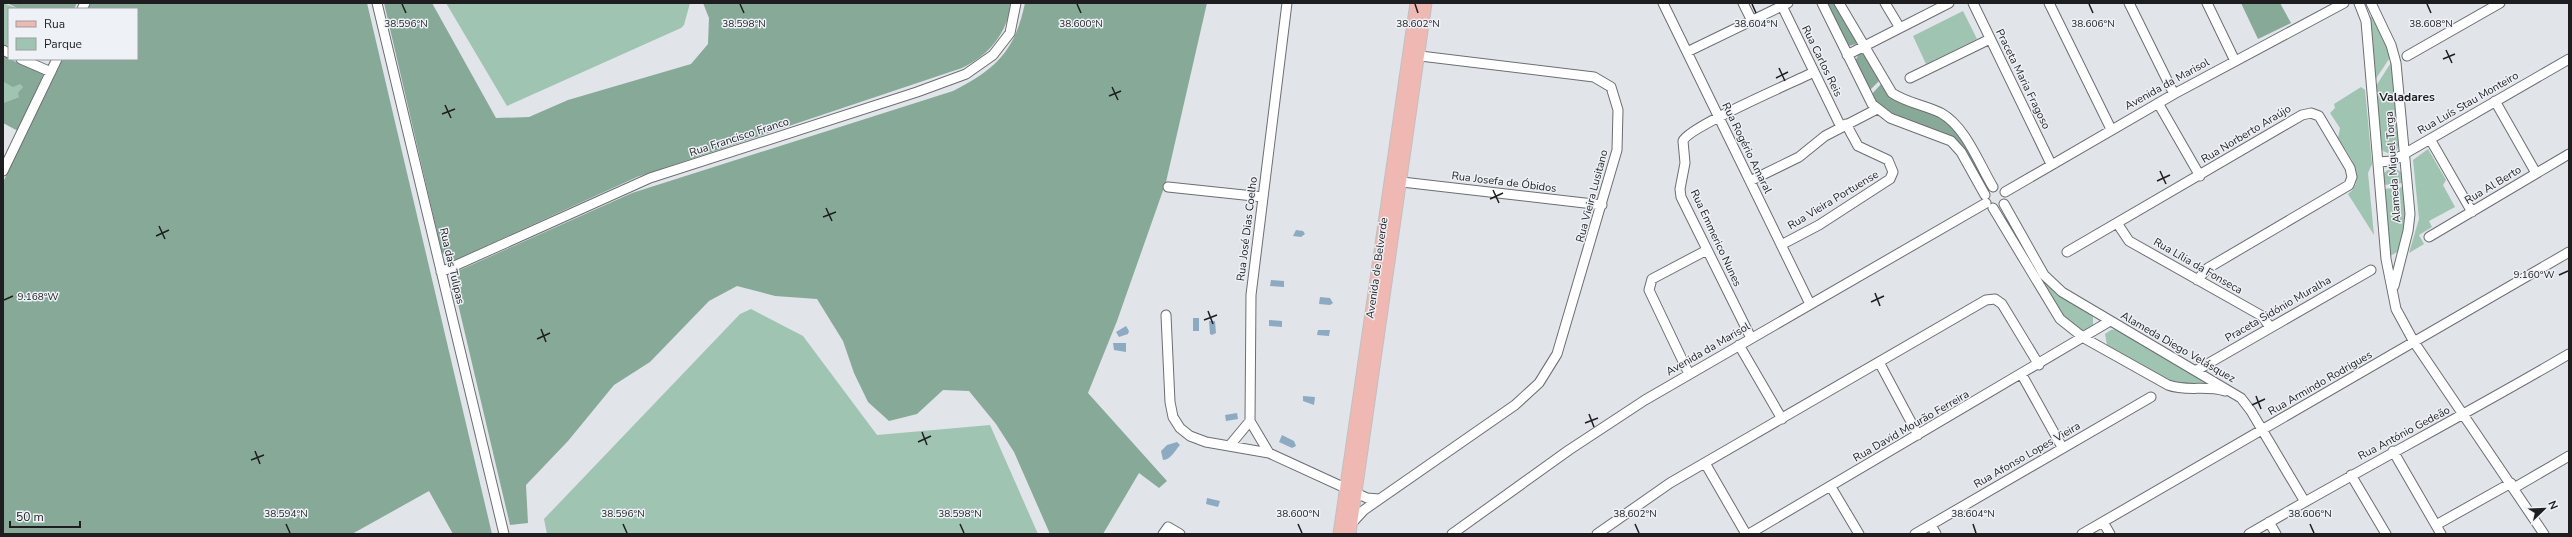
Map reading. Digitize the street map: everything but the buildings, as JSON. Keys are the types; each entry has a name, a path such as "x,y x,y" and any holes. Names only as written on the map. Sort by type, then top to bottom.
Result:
{"main road":[{"name":"Avenida de Belverde","path":"1339,534 1351,491 1402,182 1414,55 1416,3"},
{"name":"Avenida de Belverde","path":"1351,529 1351,491 1414,55 1426,3"}],"street":[{"name":"Rua das Tulipas","path":"378,3 504,534"},
{"name":"Rua Francisco Franco","path":"441,272 650,178 966,74 993,55 1010,33 1016,3"},
{"name":"Rua José Dias Coelho","path":"1250,421 1251,295 1287,3"},
{"name":"Rua Rogério Amaral","path":"1663,3 1810,304"},
{"path":"1743,3 1752,21"},
{"name":"Alameda Diego Velásquez","path":"1822,3 1868,98 1877,109 1890,118 1951,141 1961,152 1988,202 2053,310 2068,327 2084,338 2173,387 2210,387 2234,393"},
{"path":"1839,3 1866,45 1892,93 1899,98 1943,114 1955,125 1993,187 2001,187 2005,192 2006,198 2004,204"},
{"path":"1885,3 1900,28"},
{"path":"1847,55 1949,3"},
{"name":"Praceta Maria Fragoso","path":"1973,3 2051,164"},
{"path":"2050,3 2112,129"},
{"path":"2129,3 2174,94"},
{"path":"2207,3 2235,61"},
{"name":"Avenida da Marisol","path":"2005,192 2174,94 2344,3"},
{"name":"Alameda Miguel Torga","path":"2359,3 2366,21 2386,259 2396,309 2414,342 2544,534"},
{"name":"Alameda Miguel Torga","path":"2371,3 2396,58 2405,154 2410,222 2395,275 2396,309"},
{"path":"2407,56 2500,3"},
{"path":"1687,52 1785,4"},
{"name":"Rua Carlos Reis","path":"1785,4 1814,72 1844,126"},
{"path":"1910,78 1990,39"},
{"name":"Rua Vieira Lusitano","path":"1351,529 1361,512 1515,405 1539,383 1557,354 1617,150 1618,110 1612,87 1594,77 1414,55"},
{"name":"Rua Luís Stau Monteiro","path":"2378,162 2392,162 2430,138 2569,59"},
{"path":"23,60 51,72"},
{"path":"3,171 57,60"},
{"path":"1719,117 1814,72"},
{"path":"2495,101 2536,173"},
{"path":"2158,103 2200,176"},
{"path":"1750,181 1799,157 1844,126 1877,109"},
{"name":"Rua Norberto Araújo","path":"2067,252 2200,176 2302,115 2310,113 2319,116 2350,168 2352,177 2346,188 2208,268 2197,280"},
{"name":"Rua Emmerico Nunes","path":"1719,117 1690,133 1683,141 1685,167 1680,194 1751,338"},
{"name":"Rua Vieira Portuense","path":"1781,245 1819,225 1890,179 1893,172 1888,160 1858,146 1844,126"},
{"path":"2430,138 2472,212"},
{"name":"Rua Al Berto","path":"2428,237 2569,154"},
{"name":"Rua Josefa de Óbidos","path":"1402,182 1602,205"},
{"path":"1168,187 1263,197"},
{"name":"Avenida da Marisol","path":"1452,534 1570,450 1689,374 1988,202 1993,187"},
{"name":"Avenida da Marisol","path":"1988,202 1999,208 2004,204"},
{"name":"Alameda Diego Velásquez","path":"2004,204 2049,281 2062,292 2197,370 2234,393 2246,403 2305,502"},
{"name":"Rua Lília da Fonseca","path":"2117,223 2129,241 2262,316 2270,327"},
{"path":"1689,374 1649,290 1652,279 1707,250"},
{"name":"Rua Armindo Rodrigues","path":"2082,534 2569,252"},
{"name":"Praceta Sidónio Muralha","path":"2197,370 2371,270"},
{"path":"1597,534 1654,493 1879,362 1991,299 1998,301 2005,308 2039,365"},
{"path":"1166,315 1170,402 1173,417 1190,436 1206,442 1269,453 1367,498 1379,499"},
{"name":"Alameda Diego Velásquez","path":"2084,338 2110,321"},
{"name":"Rua David Mourão Ferreira","path":"1747,534 1831,487 2084,338"},
{"path":"1739,345 1782,419"},
{"name":"Rua António Gedeão","path":"2249,534 2393,451 2464,415 2569,354"},
{"path":"1879,362 1918,435"},
{"path":"2022,375 2062,447"},
{"name":"Rua Afonso Lopes Vieira","path":"1915,534 2062,447 2151,397"},
{"path":"1230,445 1250,421 1269,453"},
{"path":"2393,451 2441,534"},
{"path":"2436,525 2569,456"},
{"path":"1705,463 1747,534"},
{"path":"2351,475 2386,534"},
{"path":"1831,487 1859,534"},
{"path":"2104,522 2110,534"},
{"path":"2269,522 2276,534"},
{"path":"1930,525 1936,534"},
{"path":"1163,534 1168,527 1180,534"}],"green space":[{"path":"3,3 16,8 8,8 8,44 7,46 3,44"},
{"path":"7,3 77,3 74,8 17,8"},
{"path":"90,3 367,3 492,534 453,534 429,491 352,534 3,534 3,182 63,60 138,60 138,8 88,8"},
{"path":"384,3 432,3 496,118 529,117 568,100 691,64 708,44 709,18 703,3 1011,3 1009,14 1001,34 995,42 980,57 962,68 637,177 455,260 442,253"},
{"path":"446,3 690,3 684,25 681,28 507,106"},
{"path":"1025,3 1207,3 1166,182 1117,321 1088,393 1167,481 1159,488 1139,473 1103,534 1050,534 1014,452 996,424 969,391 943,390 917,414 889,421 868,402 854,373 843,341 817,299 775,296 737,286 709,301 650,362 614,385 568,441 526,485 528,523 510,525 451,274 632,193 953,91 981,75 1001,57 1016,34"},
{"path":"1827,3 1835,3 1857,40 1856,44 1849,46 1846,43"},
{"path":"2241,3 2280,3 2291,23 2258,39"},
{"path":"1963,11 1977,39 1926,64 1913,36"},
{"path":"2373,16 2391,56 2375,80 2370,17"},
{"path":"3,53 8,60 44,73 18,131 3,123 3,103 19,97 18,93 23,87 20,84 13,87 4,82"},
{"path":"1865,53 1879,81 1869,91 1855,61 1859,54"},
{"path":"2392,61 2400,143 2396,152 2390,154 2383,151 2381,146 2376,86"},
{"path":"3,75 4,82 21,84 23,87 19,97 3,103"},
{"path":"1881,84 1895,98 1936,114 1950,124 1961,137 1982,175 1977,170 1962,146 1949,136 1937,130 1900,118 1878,105 1871,95"},
{"path":"2361,87 2365,90 2372,164 2368,173 2374,235 2348,194 2354,188 2357,181 2357,173 2355,166 2338,138 2340,128 2330,113 2335,108 2334,104"},
{"path":"2428,149 2446,180 2443,185 2455,207 2429,221 2432,227 2419,235 2424,244 2409,253 2419,219 2413,160"},
{"path":"2395,168 2401,172 2403,183 2384,185 2384,173 2389,169"},
{"path":"2404,187 2406,219 2399,251 2390,256 2384,189"},
{"path":"2045,282 2058,294 2090,313 2093,317 2093,327 2083,332 2061,315 2042,284"},
{"path":"751,309 803,336 877,435 990,425 1038,534 547,534 544,519 740,314"},
{"path":"2117,329 2211,382 2187,384 2173,383 2107,345 2105,334 2111,330"}],"water":[{"path":"1296,230 1303,231 1305,234 1301,237 1293,236"},
{"path":"1271,280 1284,281 1284,287 1270,286"},
{"path":"1320,297 1330,298 1333,303 1330,305 1319,304"},
{"path":"1193,318 1199,318 1199,331 1193,331"},
{"path":"1269,320 1282,321 1282,327 1269,326"},
{"path":"1209,321 1215,321 1216,333 1212,335 1210,334"},
{"path":"1126,326 1129,331 1128,334 1119,337 1116,332"},
{"path":"1318,330 1330,330 1329,336 1317,335"},
{"path":"1113,343 1126,343 1126,352 1114,350"},
{"path":"1303,396 1315,397 1314,405 1303,401"},
{"path":"1237,413 1238,419 1226,421 1225,415"},
{"path":"1282,435 1294,441 1296,446 1292,448 1279,442"},
{"path":"1177,442 1180,445 1175,452 1166,460 1163,460 1161,451 1167,445"},
{"path":"1207,498 1220,501 1218,507 1206,504"}],"district":[{"name":"Valadares","path":"2407,97"}]}
